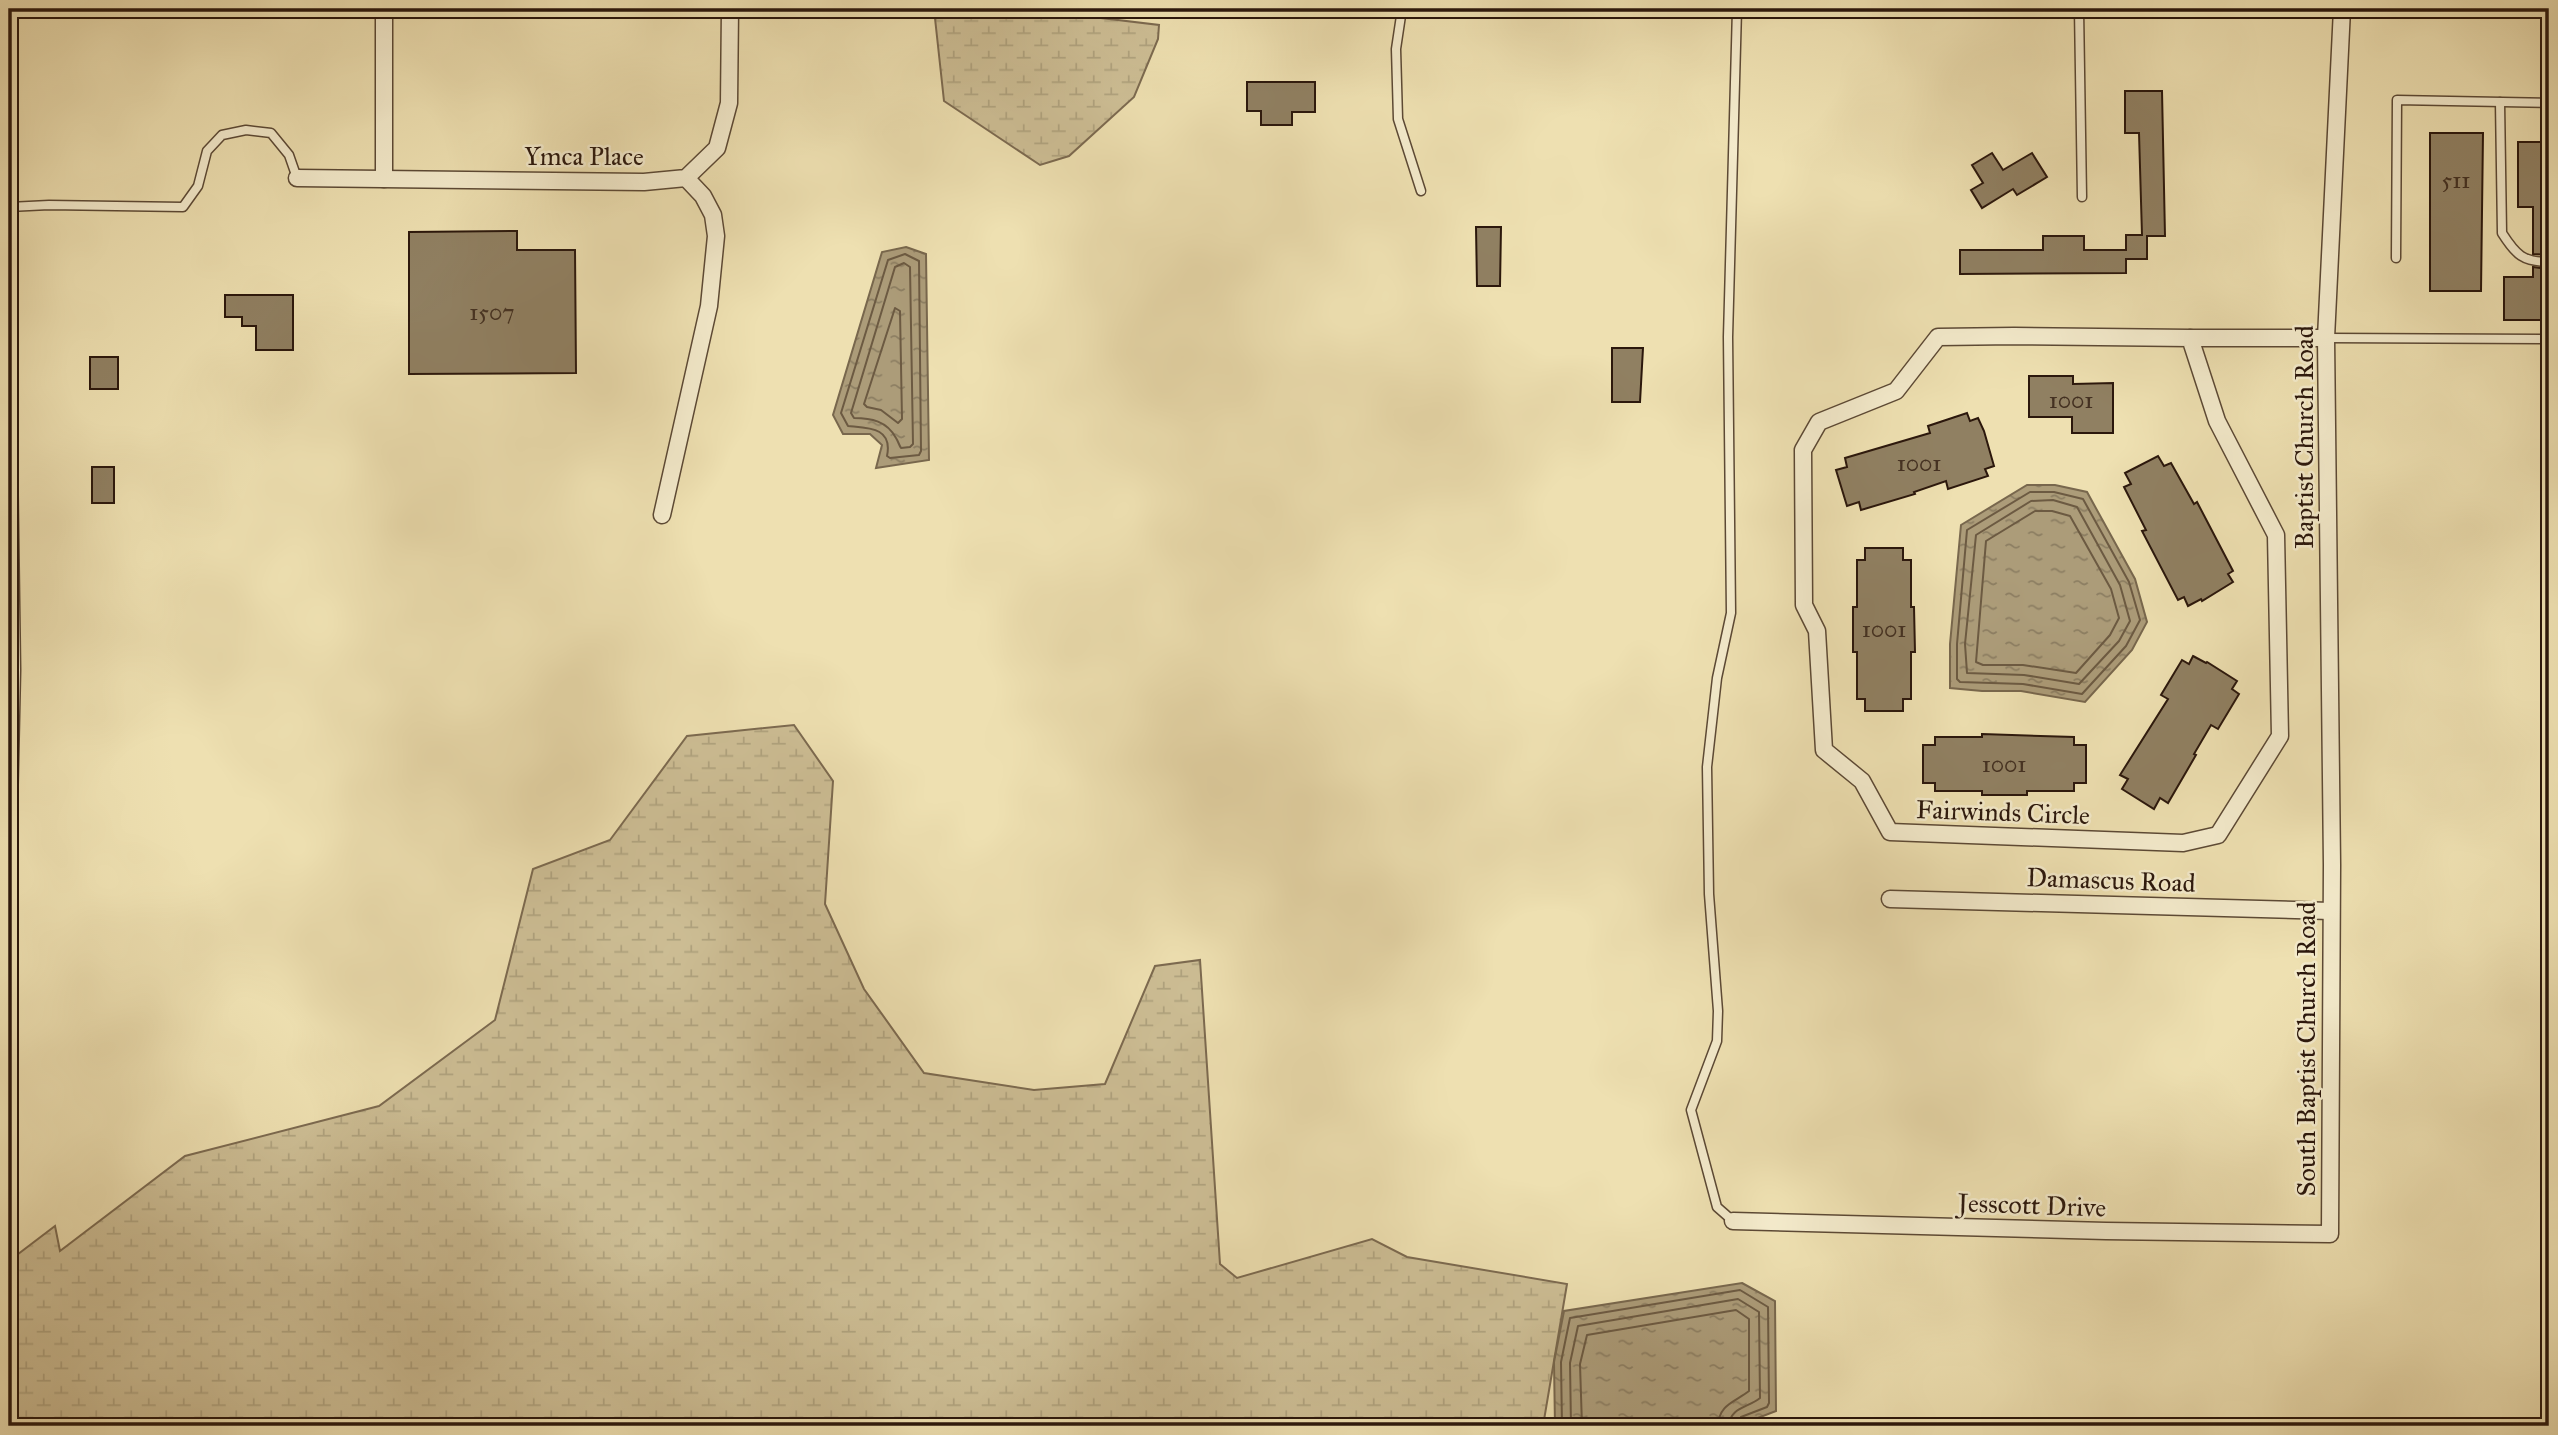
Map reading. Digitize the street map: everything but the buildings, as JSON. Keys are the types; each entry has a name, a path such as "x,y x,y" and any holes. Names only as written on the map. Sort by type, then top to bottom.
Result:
{"street":[{"path":"384,9 384,179"},
{"path":"662,515 709,306 716,236 713,215 703,196 686,178 717,148 729,103 730,9"},
{"name":"Baptist Church Road","path":"2332,865 2326,338 2342,9"},
{"name":"Ymca Place","path":"297,178 644,182 686,178"},
{"name":"Fairwinds Circle","path":"2190,338 2217,421 2276,535 2280,736 2218,835 2183,844 1889,832 1863,781 1825,750 1816,631 1804,605 1803,450 1819,422 1896,391 1938,337 2326,338"},
{"path":"9,460 9,808"},
{"name":"South Baptist Church Road","path":"2330,1234 2332,865"},
{"name":"Damascus Road","path":"1890,899 2331,911"},
{"name":"Jesscott Drive","path":"1733,1221 2330,1234"}],"lane":[{"path":"1402,9 1396,49 1398,119 1421,191"},
{"path":"1733,1221 1717,1207 1691,1110 1717,1041 1718,1011 1709,894 1707,768 1717,678 1731,612 1728,337 1737,9"},
{"path":"2079,9 2081,197"},
{"path":"2396,258 2398,100 2549,103"},
{"path":"2500,102 2502,233 2513,251 2530,262 2549,262"},
{"path":"9,207 183,207 198,186 207,151 222,135 246,130 271,133 289,155 297,178"},
{"path":"2326,338 2549,339"}],"green space":[{"path":"934,9 1026,9 1159,25 1158,39 1134,97 1069,156 1040,165 944,101"},
{"path":"794,725 833,781 825,904 864,989 924,1073 1034,1090 1105,1084 1155,966 1200,960 1220,1264 1237,1278 1372,1239 1407,1257 1567,1284 1543,1426 9,1426 9,1261 55,1226 60,1251 185,1156 379,1106 495,1020 533,869 610,840 687,736"}],"water":[{"path":"906,247 926,254 929,460 876,468 882,445 870,434 843,434 833,415 882,252"},
{"path":"2027,485 2055,485 2087,492 2135,579 2147,622 2132,650 2085,702 2021,691 1950,688 1950,644 1961,525"},
{"path":"1742,1283 1775,1301 1776,1411 1737,1426 1555,1426 1554,1362 1564,1311"}]}
